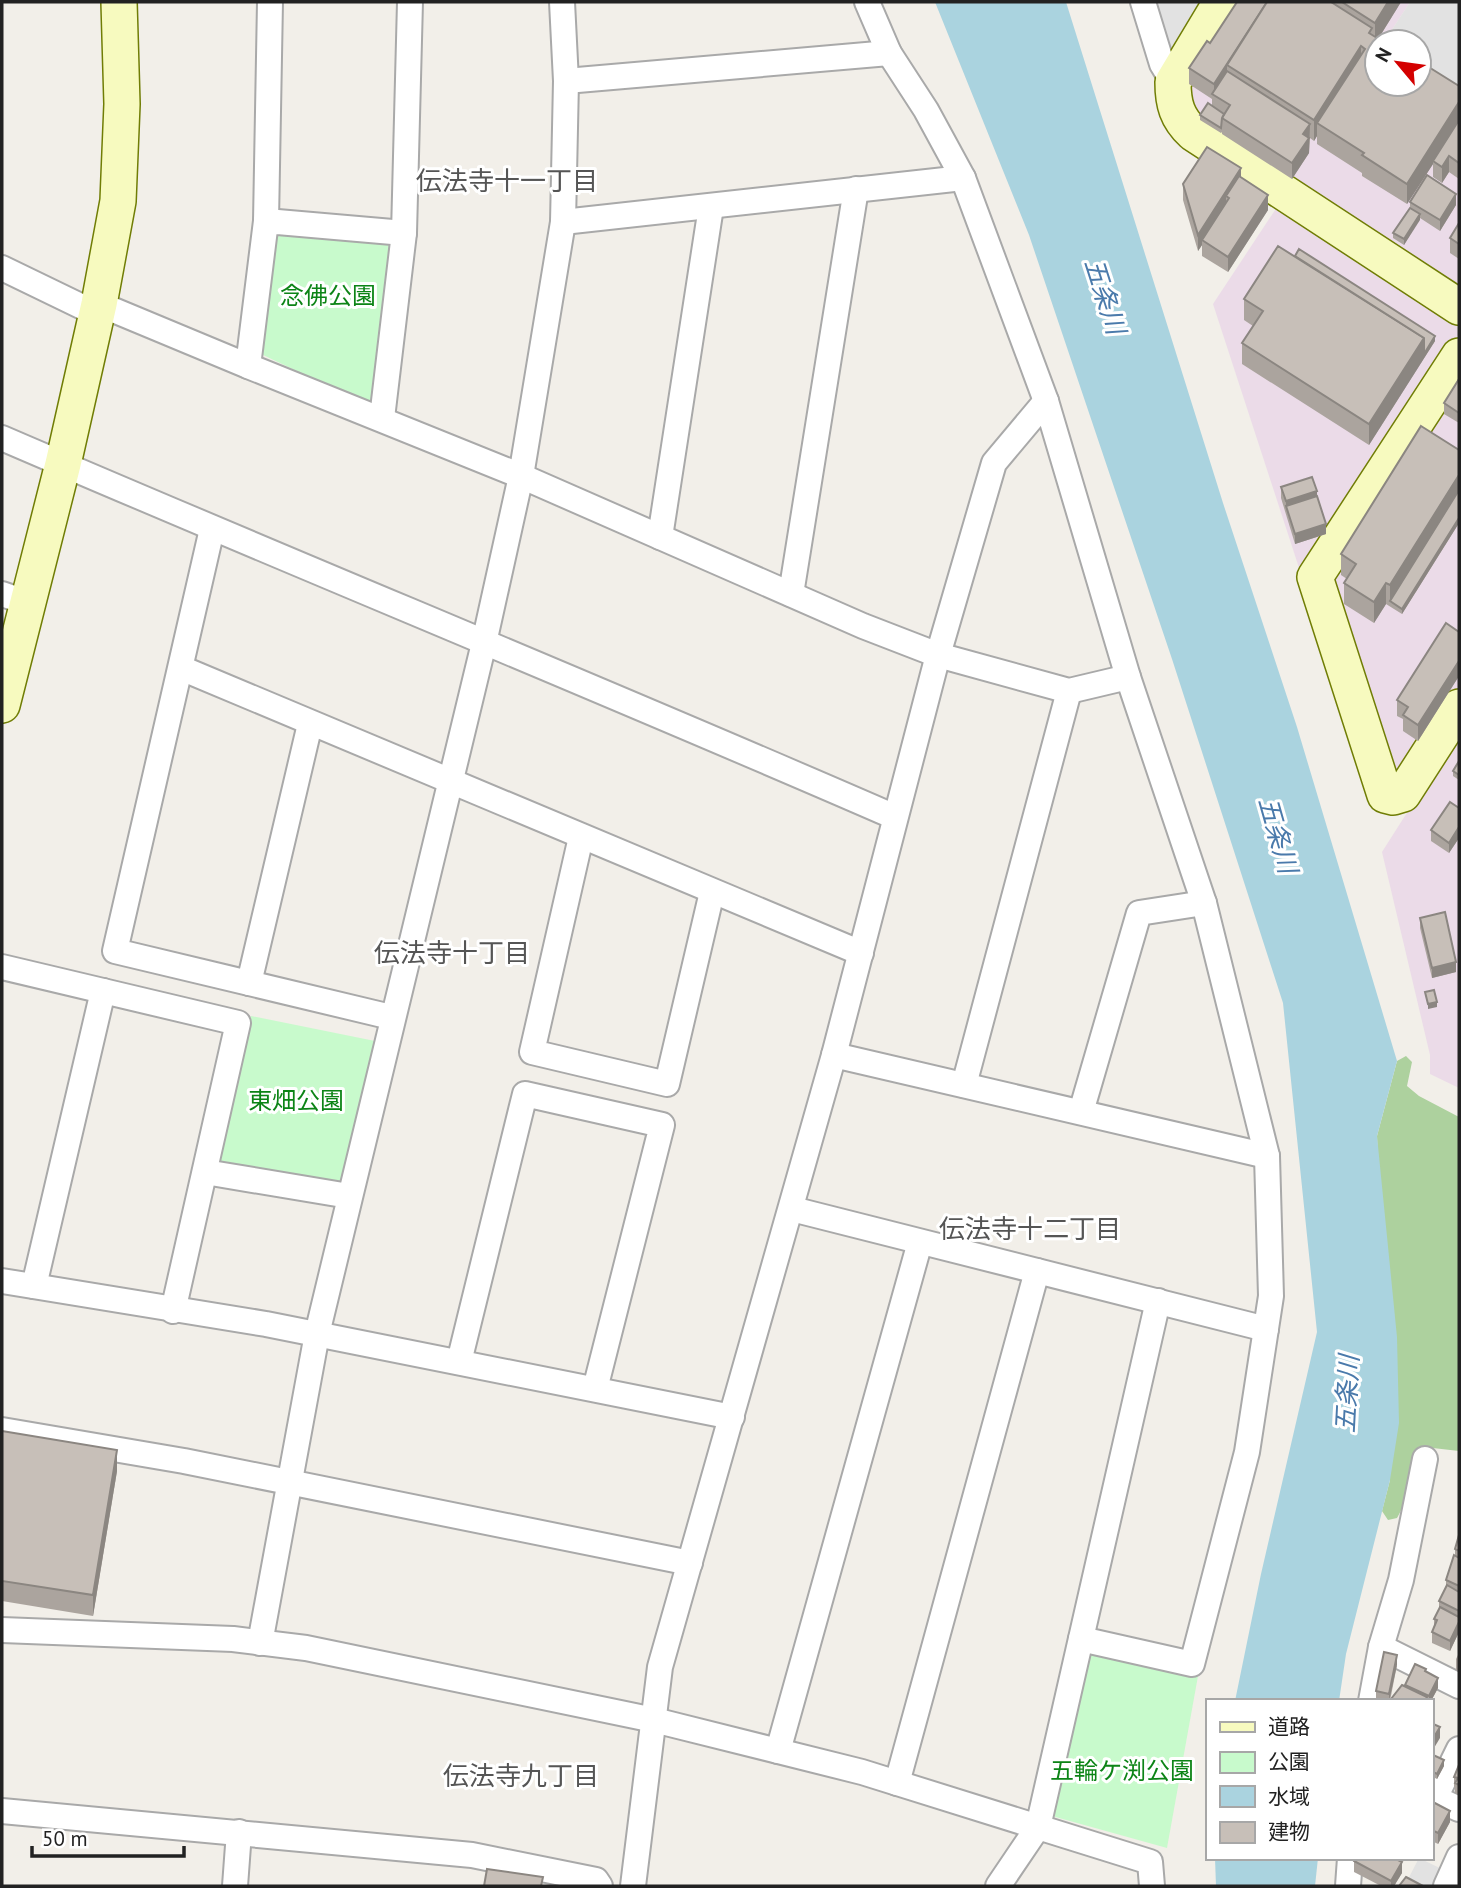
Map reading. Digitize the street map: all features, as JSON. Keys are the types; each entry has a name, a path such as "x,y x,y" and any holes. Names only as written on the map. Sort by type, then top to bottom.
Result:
{"street":[{"path":"2,705 15,598 63,464 98,309 118,201 122,104 119,2"},
{"path":"248,366 266,221 270,2"},
{"path":"382,418 404,233 410,2"},
{"path":"261,1643 288,1482 317,1334 391,1017 484,643 521,476 562,222 566,81 562,2"},
{"path":"867,2 889,53 926,110 962,178 1046,401 1128,677 1204,903 1267,1156 1272,1242 1271,1296 1247,1452 1192,1664 1081,1639"},
{"path":"1143,2 1162,64 1173,82"},
{"path":"1221,2 1173,82 1173,96 1181,121 1193,133 1459,307"},
{"path":"566,81 889,53"},
{"path":"562,222 962,178"},
{"path":"791,594 856,189"},
{"path":"660,537 710,207"},
{"path":"266,221 404,233"},
{"path":"2,268 98,309 382,418 938,655 1069,691 1128,677"},
{"path":"1459,356 1315,577 1385,794 1393,797 1403,794 1459,707"},
{"path":"633,1886 660,1667 792,1209 938,655 994,463 1046,401"},
{"path":"2,438 212,529 624,699 895,817"},
{"path":"212,529 115,951 391,1017"},
{"path":"181,668 861,953"},
{"path":"964,1085 1069,691"},
{"path":"249,983 310,724"},
{"path":"581,837 532,1052 667,1084 712,892"},
{"path":"1081,1112 1139,913 1204,903"},
{"path":"2,967 238,1023 173,1311"},
{"path":"34,1286 103,991"},
{"path":"834,1055 1267,1156"},
{"path":"459,1362 525,1094 662,1125 595,1389"},
{"path":"205,1172 349,1196"},
{"path":"792,1209 1266,1329"},
{"path":"778,1751 920,1242"},
{"path":"897,1783 1037,1271"},
{"path":"2,1281 317,1334 732,1417"},
{"path":"998,1886 1038,1827 1158,1301"},
{"path":"2,1430 288,1482 690,1563"},
{"path":"1371,1699 1381,1647 1401,1580 1425,1459"},
{"path":"2,1630 261,1643 306,1648 654,1720 897,1783 1150,1862 1152,1886"},
{"path":"1381,1647 1459,1686"},
{"path":"1459,1749 1433,1797 1459,1809"},
{"path":"2,1811 472,1855 596,1880 600,1886"},
{"path":"235,1886 239,1832"},
{"path":"1446,1886 1459,1857"},
{"path":"1348,1886 1350,1860"}],"shaded area":[{"path":"1151,2 1206,2 1169,59"},
{"path":"1235,2 1410,2 1393,28 1363,28 1363,98 1433,98 1433,91 1459,103 1459,292 1189,108 1188,75"},
{"path":"1410,2 1459,2 1459,103 1433,86 1433,28 1393,28"},
{"path":"1279,204 1456,320 1458,335 1302,577 1213,304"},
{"path":"1459,377 1459,686 1403,773 1387,772 1331,587 1333,572"},
{"path":"1459,731 1459,1088 1430,1074 1430,1055 1382,852"},
{"path":"1418,1860 1446,1871 1440,1886 1405,1885"}],"green space":[{"name":"念佛公園","path":"275,227 398,239 374,408 259,353"},
{"name":"東畑公園","path":"251,1016 375,1041 341,1184 216,1161"},
{"path":"1406,1056 1412,1062 1407,1086 1419,1096 1459,1117 1459,1451 1424,1447 1415,1463 1397,1518 1388,1520 1382,1511 1390,1480 1377,1136 1397,1061"},
{"name":"五輪ケ渕公園","path":"1090,1651 1198,1676 1167,1848 1052,1816"}],"water":[{"name":"五条川","path":"935,2 1066,2 1223,503 1297,727 1397,1061 1377,1136 1397,1337 1399,1423 1390,1480 1346,1654 1339,1699 1235,1699 1261,1574 1317,1332 1283,1003 1172,659 1029,235"},
{"path":"1215,1860 1318,1860 1315,1886 1216,1886"}],"building":[{"path":"1237,2 1267,2 1214,84 1189,68 1207,41 1210,43"},
{"path":"1267,2 1331,2 1372,28 1363,28 1363,48 1361,46 1314,120 1227,65"},
{"path":"1342,2 1388,2 1375,23"},
{"path":"1363,52 1363,98 1433,98 1433,70 1459,86 1459,102 1407,184 1317,123"},
{"path":"1227,71 1310,124 1303,134 1309,138 1292,163 1222,118 1230,105 1212,94"},
{"path":"1208,103 1224,114 1221,128 1200,115"},
{"path":"1459,120 1459,163 1449,156 1442,167 1433,161"},
{"path":"1207,147 1241,168 1198,235 1183,184"},
{"path":"1427,175 1456,194 1440,220 1410,202"},
{"path":"1239,176 1268,195 1228,257 1202,240 1229,198 1226,196"},
{"path":"1410,208 1420,214 1404,239 1393,233"},
{"path":"1459,223 1459,244 1450,238"},
{"path":"1278,246 1424,338 1369,424 1242,343 1263,311 1244,299"},
{"path":"1299,249 1435,336 1424,354 1424,338 1295,256"},
{"path":"1459,379 1459,413 1444,403"},
{"path":"1421,426 1459,450 1459,475 1390,585 1386,583 1374,602 1344,583 1356,564 1341,554"},
{"path":"1312,477 1317,491 1286,501 1281,487"},
{"path":"1459,490 1459,518 1402,609 1390,601"},
{"path":"1317,496 1326,524 1295,534 1286,506"},
{"path":"1446,623 1459,632 1459,661 1418,725 1403,715 1408,707 1397,700"},
{"path":"1459,761 1459,775 1453,771"},
{"path":"1450,802 1459,808 1459,827 1449,843 1431,830"},
{"path":"1445,912 1456,962 1432,968 1420,918"},
{"path":"1434,990 1437,1002 1428,1004 1425,992"},
{"path":"2,1431 117,1450 93,1595 2,1581"},
{"path":"1459,1535 1459,1551 1455,1549"},
{"path":"1454,1555 1459,1558 1459,1586 1446,1580"},
{"path":"1447,1585 1459,1592 1459,1611 1439,1601"},
{"path":"1440,1607 1459,1617 1450,1641 1432,1632"},
{"path":"1384,1652 1397,1655 1389,1694 1376,1691"},
{"path":"1415,1664 1438,1678 1429,1696 1405,1685"},
{"path":"1402,1685 1427,1697 1426,1699 1391,1699"},
{"path":"1433,1724 1440,1727 1433,1739"},
{"path":"1433,1755 1444,1760 1437,1774 1433,1772"},
{"path":"1459,1765 1459,1785 1455,1783 1458,1778 1454,1777"},
{"path":"1433,1802 1450,1811 1438,1833 1434,1831"},
{"path":"1398,1860 1402,1862 1391,1881 1354,1861"},
{"path":"487,1869 543,1877 541,1886 484,1886"},
{"path":"1406,1877 1423,1886 1399,1886"}],"district":[{"name":"伝法寺十一丁目","path":"507,181"},
{"name":"伝法寺十丁目","path":"452,953"},
{"name":"伝法寺十二丁目","path":"1030,1229"},
{"name":"伝法寺九丁目","path":"521,1776"}]}
